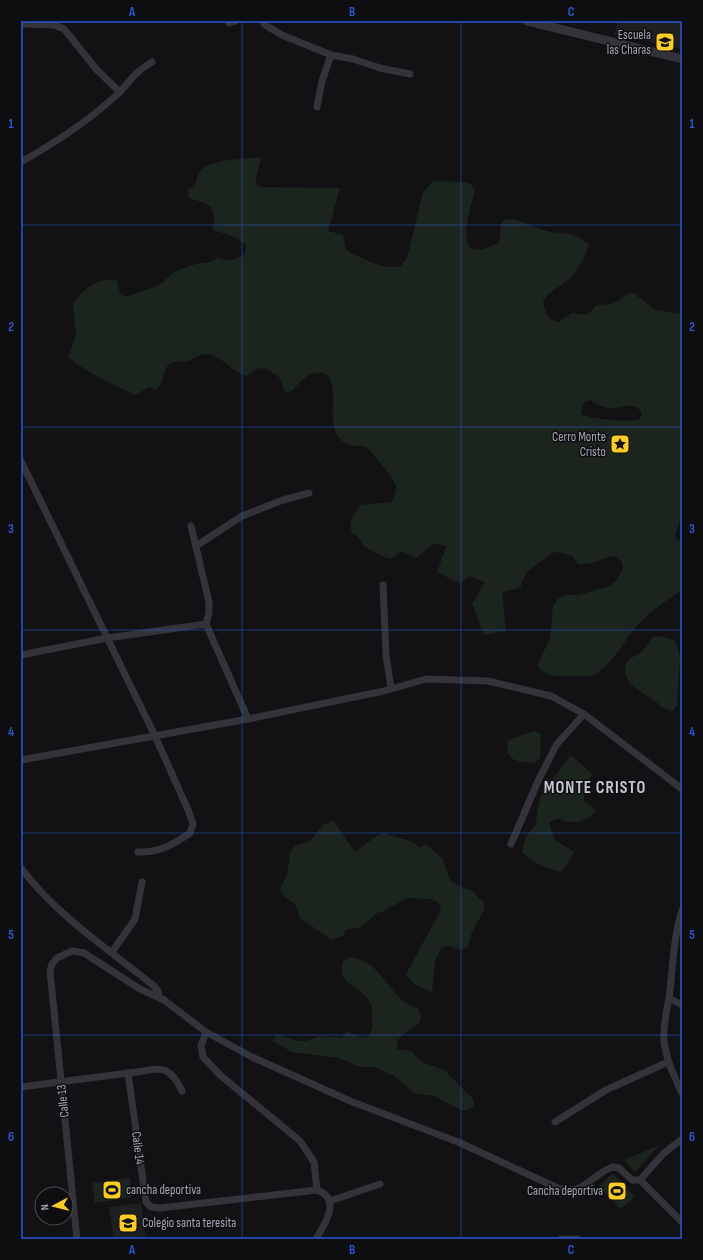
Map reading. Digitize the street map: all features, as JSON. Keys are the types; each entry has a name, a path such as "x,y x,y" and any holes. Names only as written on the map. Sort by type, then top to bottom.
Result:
{"street":[{"path":"263,21 265,25 282,35 331,55 353,59 410,74"},
{"path":"526,21 682,58"},
{"path":"23,24 54,25 64,29 97,70 120,92"},
{"path":"317,107 322,81 331,55"},
{"path":"21,162 60,140 120,92 139,70 152,62"},
{"path":"21,461 155,736 190,812 192,830 190,833 172,845 149,852 138,852"},
{"path":"196,546 242,516 283,500 309,493"},
{"path":"191,526 209,602 209,613 206,624 248,719"},
{"path":"383,586 386,655 391,688"},
{"path":"21,655 107,638 206,624"},
{"path":"21,760 248,719 426,679 488,681 551,696 584,714 682,788"},
{"path":"511,844 538,781 557,744 584,714"},
{"path":"21,868 32,883 58,909 89,936 112,952 156,988 159,997 206,1032 303,1081 366,1108 458,1142 560,1189 570,1191 577,1190 613,1167 619,1168 632,1180 640,1180 682,1222"},
{"path":"112,952 135,919 142,882"},
{"path":"682,910 675,931 668,998 664,1018 664,1042 668,1062 682,1093"},
{"name":"Calle 13","path":"77,1239 50,971 52,964 65,954 79,951 140,989 159,997"},
{"path":"668,998 682,1005"},
{"path":"206,1032 201,1046 203,1057 220,1075 300,1141 314,1162 317,1190 322,1192 330,1201 331,1208 327,1221 316,1239"},
{"path":"555,1122 606,1090 668,1062"},
{"path":"21,1087 154,1069 166,1070 173,1075 182,1091"},
{"name":"Calle 14","path":"128,1073 144,1197 146,1202 152,1206 160,1208 317,1190"},
{"path":"640,1180 663,1154 682,1139"},
{"path":"330,1201 380,1184"},
{"path":"561,1239 577,1239"}],"shaded area":[{"name":"Escuela las Charas","path":"618,21 682,21 682,49 614,34"},
{"path":"261,157 255,184 262,187 340,188 328,231 343,235 346,250 373,263 387,267 401,266 407,258 423,192 434,181 464,182 471,184 475,191 468,216 466,237 469,245 474,249 483,249 497,244 500,237 502,223 509,219 517,220 547,231 576,236 589,245 576,271 567,281 549,294 543,301 547,315 555,321 559,322 572,313 587,315 597,305 612,304 632,292 656,310 682,314 682,515 675,535 677,540 682,541 682,590 646,616 631,633 613,658 594,675 556,676 540,670 537,666 550,638 553,606 558,599 564,595 579,595 609,586 615,582 623,569 622,562 616,556 594,562 578,564 573,557 559,552 552,553 528,571 520,588 502,592 506,631 484,635 472,604 485,582 469,576 460,584 437,572 446,547 436,544 432,545 415,558 402,551 390,559 369,549 357,536 352,533 351,521 361,505 392,502 396,486 388,472 366,447 347,444 340,439 336,433 333,419 333,388 328,375 323,373 313,374 304,379 292,391 285,392 279,377 267,369 259,368 247,376 239,373 219,358 206,354 198,356 190,361 170,363 156,390 149,387 136,395 92,374 68,357 76,335 73,304 86,289 97,282 104,280 117,280 120,294 126,297 159,285 176,271 196,264 210,262 217,258 232,260 245,254 246,245 241,241 230,235 213,230 213,210 207,204 189,198 188,190 195,186 200,171 205,167 220,162","holes":["590,400 608,408 627,406 636,407 642,414 640,419 627,421 595,418 582,415 581,412 584,402"]},
{"path":"661,636 675,641 680,656 677,705 673,711 664,708 638,690 630,682 625,673 625,667 629,660 641,652 653,637"},
{"path":"535,731 541,735 540,758 534,763 522,762 513,759 508,752 508,740"},
{"path":"571,755 592,774 586,786 584,801 591,805 595,811 587,818 580,821 569,822 555,819 549,823 555,840 574,852 562,872 540,865 522,852 526,836 536,825 537,811 543,789"},
{"path":"333,820 355,852 376,836 384,833 413,842 420,848 426,844 443,859 450,880 462,888 471,890 484,903 484,910 472,932 468,946 462,950 448,946 441,948 435,961 432,992 415,985 406,974 441,910 438,902 431,899 407,898 384,911 377,913 360,928 346,929 343,936 332,940 300,918 295,904 284,896 280,889 287,875 290,852 295,846 310,841 323,825"},
{"path":"351,957 363,961 373,967 400,998 408,1004 418,1008 421,1016 419,1023 401,1037 397,1044 397,1049 411,1051 422,1062 444,1070 473,1099 475,1106 468,1110 461,1110 434,1096 413,1093 396,1077 375,1067 360,1067 339,1058 292,1052 272,1041 276,1034 298,1041 306,1041 320,1036 342,1038 346,1032 367,1038 372,1026 371,1004 366,996 350,984 343,975 343,961"},
{"path":"660,1145 635,1172 624,1160"},
{"name":"Cancha deportiva","path":"613,1173 635,1197 620,1209 599,1186"},
{"name":"cancha deportiva","path":"130,1178 132,1197 95,1203 92,1183"},
{"name":"Colegio santa teresita","path":"141,1203 146,1239 114,1239 109,1207"}],"place":[{"name":"Escuela las Charas","path":"665,42"},
{"name":"Cerro Monte Cristo","path":"620,444"},
{"name":"cancha deportiva","path":"112,1190"},
{"name":"Cancha deportiva","path":"617,1191"},
{"name":"Colegio santa teresita","path":"128,1223"}],"district":[{"name":"MONTE CRISTO","path":"595,788"}]}
